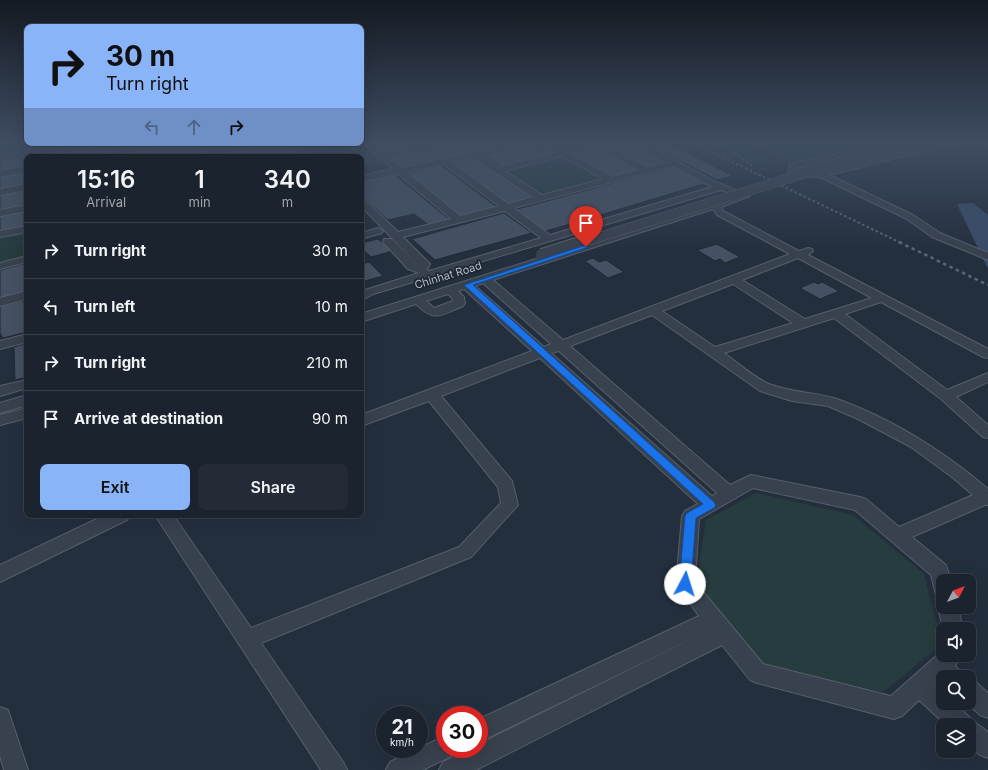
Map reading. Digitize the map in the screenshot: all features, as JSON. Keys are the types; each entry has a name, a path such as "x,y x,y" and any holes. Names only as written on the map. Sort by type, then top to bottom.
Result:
{"street":[{"path":"408,178 458,220"},
{"path":"466,178 545,236"},
{"path":"510,178 541,198"},
{"path":"607,178 611,180"},
{"path":"396,236 619,178"},
{"path":"364,317 745,196 704,178"},
{"path":"364,311 538,252 769,178"},
{"path":"538,252 789,178"},
{"path":"829,178 910,217 936,235 988,257"},
{"path":"364,294 424,272 718,185"},
{"path":"0,192 24,188"},
{"path":"364,204 424,264 424,272"},
{"path":"715,206 720,212 988,344"},
{"path":"0,213 24,209"},
{"path":"364,217 412,267 424,272"},
{"path":"0,234 24,230"},
{"path":"364,235 378,231"},
{"name":"Chinhat Road","path":"364,294 538,252"},
{"path":"364,420 803,252"},
{"path":"803,252 883,298 988,354"},
{"path":"0,266 24,261"},
{"path":"486,279 729,494"},
{"path":"733,279 804,324"},
{"path":"467,285 711,505"},
{"path":"418,300 431,312 439,312 459,303 458,298 450,290"},
{"path":"0,302 24,297"},
{"path":"714,352 883,298"},
{"path":"652,310 765,388 792,396 832,402 864,415 916,443 958,473 987,497 897,536"},
{"path":"836,314 946,396 988,433"},
{"path":"0,345 24,339"},
{"path":"946,396 988,377"},
{"path":"1,404 24,386"},
{"path":"247,638 465,552 510,505 506,485 431,394"},
{"path":"1,404 24,400"},
{"path":"1,404 24,412"},
{"path":"940,574 939,571 860,504 751,482 691,516 685,584 758,673 894,708 919,686 948,666"},
{"path":"0,574 116,518"},
{"path":"166,518 335,770"},
{"path":"488,727 719,626"},
{"path":"451,770 719,626"},
{"path":"919,686 955,718"},
{"path":"976,697 988,707"},
{"path":"0,718 16,770"},
{"path":"976,736 988,747"},
{"path":"398,770 436,752"}],"green space":[{"path":"514,178 604,179 542,197"},
{"path":"24,232 24,258 0,263 0,237"},
{"path":"756,493 853,515 924,574 936,622 936,649 883,692 763,665 696,585 706,520"}],"water":[{"path":"973,203 988,215 988,269 957,204"}],"building":[{"path":"0,178 24,178 24,186 0,190"},
{"path":"378,178 399,178 450,220 429,225 414,214 388,220 364,198 364,181"},
{"path":"414,178 458,178 497,207 460,217"},
{"path":"472,178 504,178 532,197 508,204"},
{"path":"631,178 697,178 707,183 543,232 514,210"},
{"path":"713,178 725,178 717,180"},
{"path":"24,190 24,207 0,211 0,194"},
{"path":"24,211 24,228 0,233 0,215"},
{"path":"504,213 532,233 435,260 412,239"},
{"path":"378,239 393,251 371,257 364,251 364,242"},
{"path":"717,244 740,257 725,263 720,259 715,261 697,250"},
{"path":"593,258 599,262 606,260 624,272 608,278 585,261"},
{"path":"369,262 383,276 364,281 364,263"},
{"path":"24,264 24,294 0,299 0,270"},
{"path":"814,282 818,284 822,282 839,291 820,299 800,288"},
{"path":"24,301 24,333 3,338 0,333 0,306"},
{"path":"24,344 24,378 15,380 14,347"}],"railway":[{"path":"766,178 901,243"},
{"path":"899,242 988,285"}],"route":[{"path":"586,247 467,285 711,505 691,516 685,584"}]}
